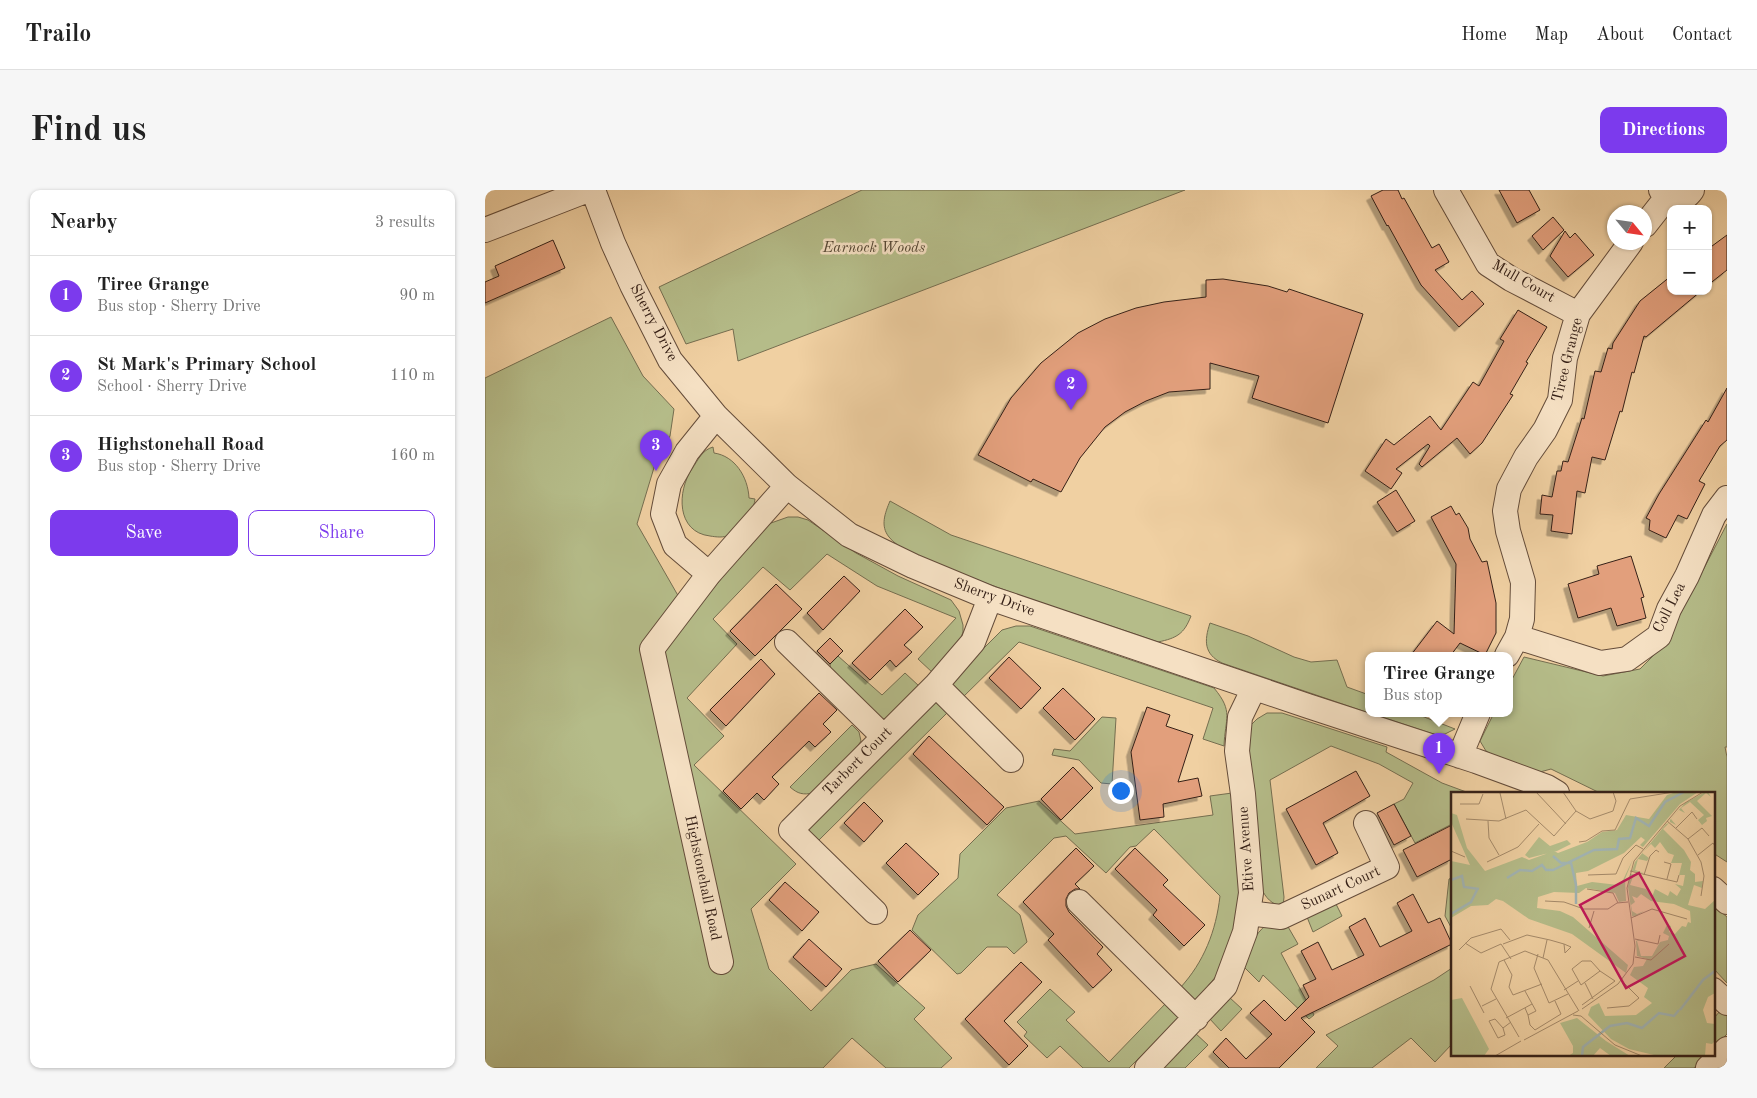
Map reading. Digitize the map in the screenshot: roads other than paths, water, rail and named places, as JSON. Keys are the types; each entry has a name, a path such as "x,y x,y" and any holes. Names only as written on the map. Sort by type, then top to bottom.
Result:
{"street":[{"path":"485,230 588,190"},
{"name":"Sherry Drive","path":"593,190 613,243 632,285 670,360 715,416 787,486 849,534 913,566 990,598 1460,756 1547,787 1555,792"},
{"name":"Mull Court","path":"1446,190 1487,264 1578,314"},
{"path":"1652,213 1664,193 1674,200 1680,200 1685,198 1692,190"},
{"name":"Tiree Grange","path":"1512,646 1522,619 1523,582 1508,532 1505,511 1509,489 1526,457 1545,430 1560,400 1565,358 1578,314 1625,250"},
{"path":"709,574 675,545 663,514 669,484 687,452 715,416"},
{"name":"Highstonehall Road","path":"721,962 652,649 709,574 787,486"},
{"name":"Coll Lea","path":"1512,646 1600,663 1627,659 1659,636 1669,609 1687,576 1714,515 1727,498"},
{"name":"Tarbert Court","path":"875,912 791,830 936,685 973,642 990,598"},
{"path":"787,642 883,736"},
{"path":"936,685 1011,760"},
{"name":"Etive Avenue","path":"1147,1068 1225,986 1245,932 1251,893 1243,794 1237,751 1240,717 1254,688"},
{"path":"1460,756 1476,717"},
{"name":"Sunart Court","path":"1248,913 1281,917 1387,868 1366,823"},
{"path":"1715,891 1727,902"},
{"path":"1079,902 1196,1018"},
{"path":"1715,992 1727,1003"},
{"path":"1708,1068 1727,1049"}],"place":[{"name":"St Mark's Primary School","path":"1071,410"},
{"name":"Highstonehall Road","path":"656,471"},
{"name":"Tiree Grange","path":"1439,774"}],"park label":[{"name":"Earnock Woods","path":"874,248"}]}
